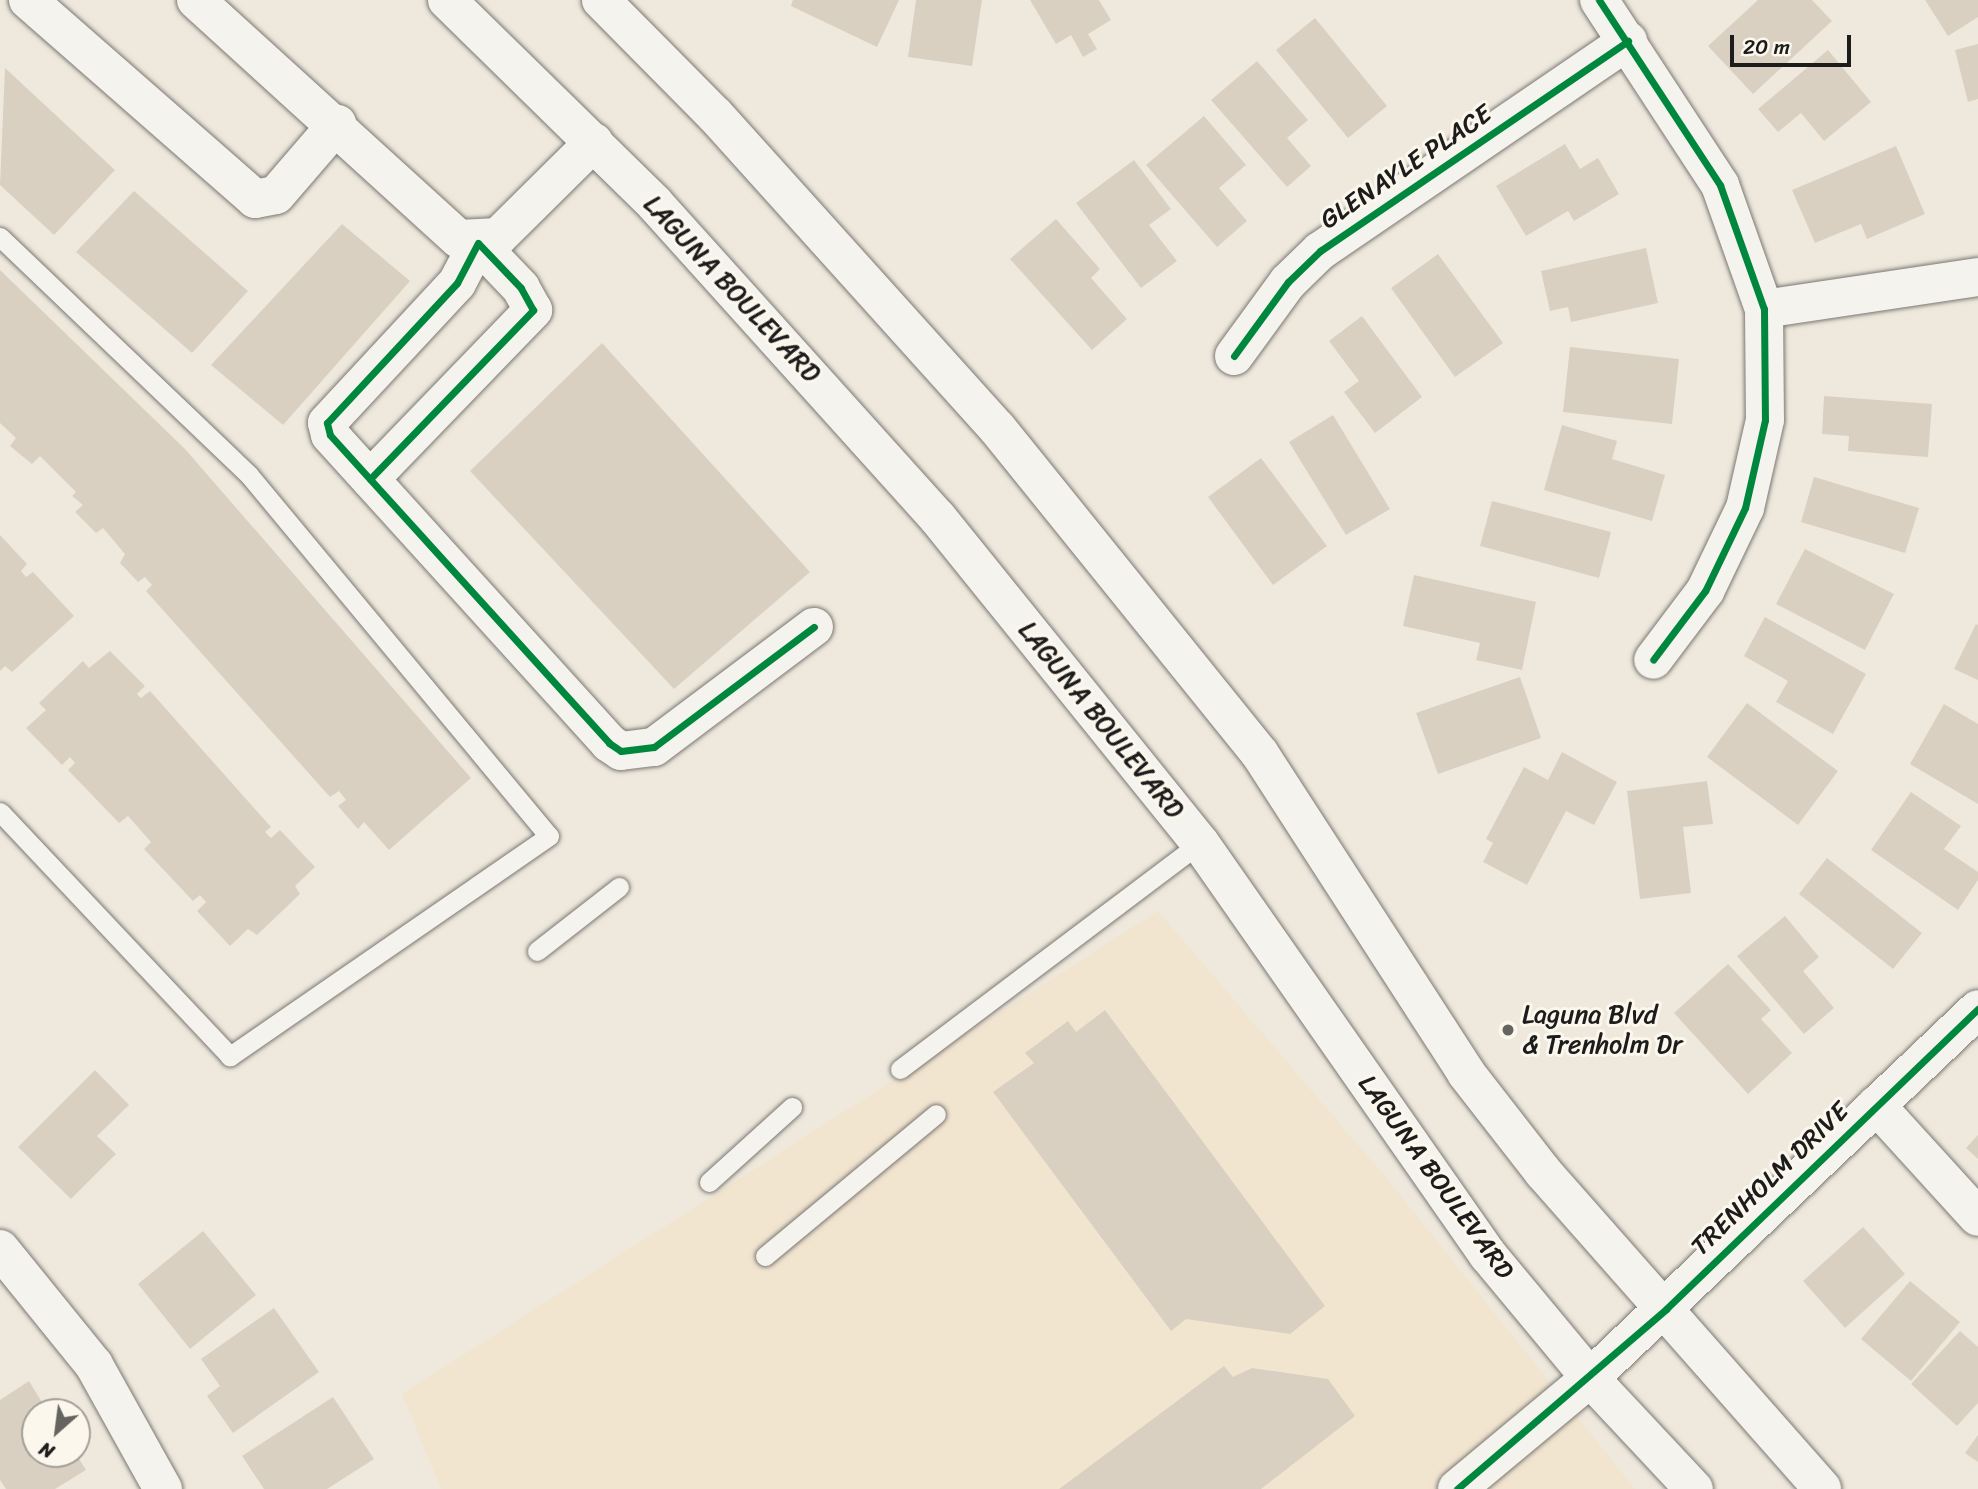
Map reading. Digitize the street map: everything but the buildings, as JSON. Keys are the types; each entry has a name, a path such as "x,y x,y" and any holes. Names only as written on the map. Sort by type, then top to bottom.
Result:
{"street":[{"path":"28,0 255,199 276,195 337,124"},
{"path":"196,0 337,124 459,239 478,243 498,237 594,142"},
{"name":"LAGUNA BOULEVARD","path":"447,0 594,142 799,359 937,517 1200,843 1488,1255 1590,1378 1694,1489"},
{"path":"601,0 859,270 1130,592 1260,754 1466,1073 1543,1172 1822,1489"},
{"path":"1599,0 1720,185 1764,309 1765,420 1745,508 1705,591 1653,660"},
{"name":"GLENAYLE PLACE","path":"1234,356 1288,282 1320,251 1628,41"},
{"path":"478,243 457,283 327,423 330,435 621,751 654,747 814,627"},
{"path":"370,479 533,310 478,243"},
{"path":"1764,309 1978,277"},
{"name":"TRENHOLM DRIVE","path":"1457,1489 1590,1378 1666,1309 1978,1009"},
{"path":"1876,1105 1978,1217"},
{"path":"0,1249 93,1365 163,1489"}],"lane":[{"path":"0,237 249,475 549,836 230,1056 0,812"},
{"path":"900,1069 1200,843"},
{"path":"537,951 619,887"},
{"path":"709,1182 792,1107"},
{"path":"765,1256 936,1114"}],"shaded area":[{"path":"1158,911 1389,1181 1635,1489 441,1489 402,1394"}],"cycle path":[{"path":"1599,0 1720,185 1764,309 1765,420 1745,508 1705,591 1653,660"},
{"path":"1234,356 1288,282 1320,251 1628,41"},
{"path":"370,479 533,310 521,288 478,243 457,283 327,423 330,435 609,743 621,751 654,747 814,627"},
{"path":"1457,1489 1666,1309 1978,1009"}],"place":[{"name":"Laguna Blvd & Trenholm Dr","path":"1508,1030"}]}
